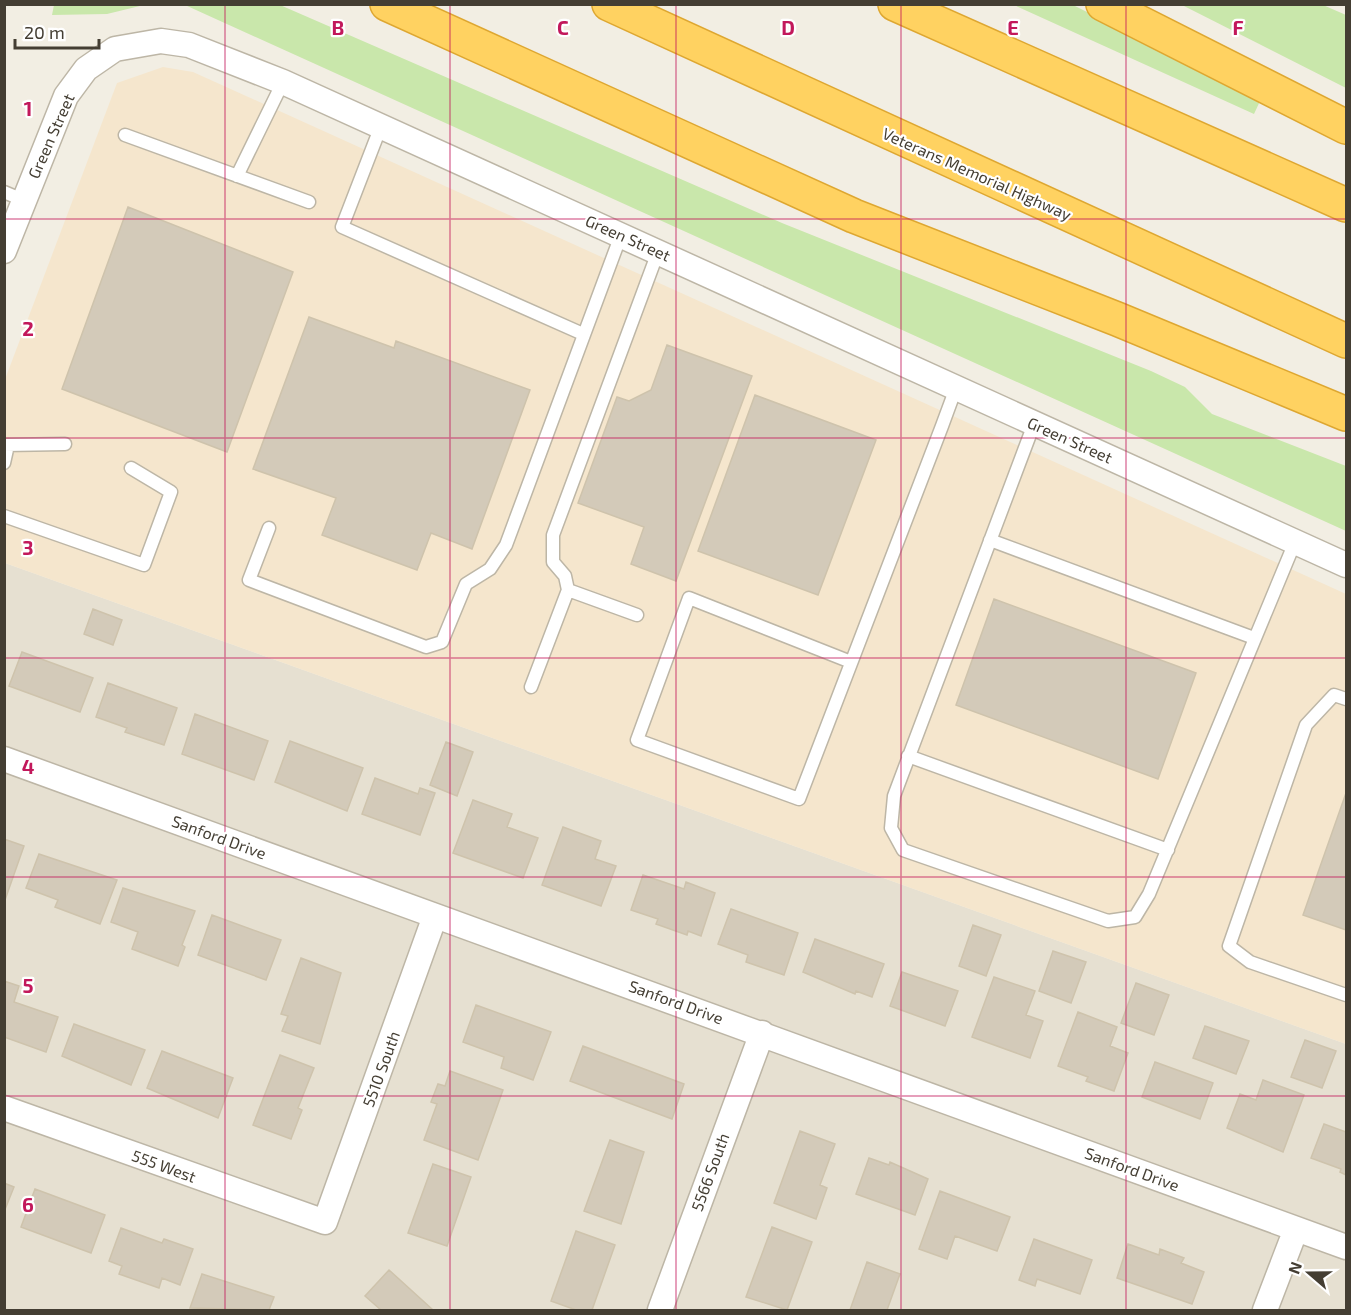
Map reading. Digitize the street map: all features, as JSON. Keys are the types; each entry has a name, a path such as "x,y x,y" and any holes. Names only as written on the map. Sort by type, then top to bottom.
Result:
{"highway":[{"path":"387,4 854,216 1117,319 1347,414"},
{"name":"Veterans Memorial Highway","path":"609,4 1347,341"},
{"path":"895,4 1347,205"},
{"path":"1103,4 1347,127"}],"street":[{"name":"Green Street","path":"4,251 14,196 66,96 86,69 116,49 161,41 189,45 283,82 381,126 1347,565"},
{"name":"Sanford Drive","path":"4,759 1347,1247"},
{"name":"5510 South","path":"325,1222 435,916"},
{"name":"5566 South","path":"660,1311 762,1033"},
{"name":"555 West","path":"4,1108 325,1222"},
{"path":"1265,1311 1296,1229"}],"lane":[{"path":"237,176 283,82"},
{"path":"381,126 342,227 583,334"},
{"path":"125,135 309,202"},
{"path":"269,528 249,580 426,647 442,642 466,584 490,569 506,545 621,235"},
{"path":"531,687 568,590 565,576 553,562 553,535 658,252"},
{"path":"851,662 689,598 637,740 799,799 956,388"},
{"path":"1034,424 894,796 891,828 903,849 1108,921 1135,918 1149,894 1168,850 1295,542"},
{"path":"4,463 6,445 65,444"},
{"path":"4,516 144,565 171,492 131,468"},
{"path":"990,540 1254,638"},
{"path":"568,590 637,615"},
{"path":"1347,699 1334,695 1306,725 1229,946 1250,962 1347,995"},
{"path":"908,756 1168,850"}],"shaded area":[{"path":"163,67 193,72 1346,594 1346,1044 5,563 4,382 117,83"},
{"path":"5,563 1346,1044 1346,1310 5,1310"}],"green space":[{"path":"54,4 144,5 107,14 52,15"},
{"path":"185,5 280,5 782,223 1151,371 1185,387 1212,414 1346,466 1346,531"},
{"path":"1014,5 1073,5 1261,99 1254,114"},
{"path":"1182,5 1323,5 1346,15 1346,88"}],"building":[{"path":"128,207 293,272 227,452 62,389"},
{"path":"309,317 394,348 396,341 530,390 472,549 431,533 417,570 322,535 336,498 253,469"},
{"path":"667,345 752,376 676,581 631,564 644,527 578,503 617,397 629,401 651,390"},
{"path":"755,395 876,440 818,595 698,551"},
{"path":"994,599 1196,673 1158,779 956,705"},
{"path":"93,609 122,620 113,645 84,634"},
{"path":"22,652 93,678 80,712 9,686"},
{"path":"108,683 177,708 164,745 125,732 127,728 96,717"},
{"path":"195,714 268,741 254,780 182,754"},
{"path":"290,741 363,768 347,811 275,782"},
{"path":"446,742 473,752 457,796 430,785"},
{"path":"375,778 418,794 420,788 435,793 420,835 362,814"},
{"path":"1346,793 1346,930 1303,915"},
{"path":"473,800 512,814 507,827 538,838 523,878 453,853"},
{"path":"563,827 601,841 595,859 616,866 601,906 542,885"},
{"path":"4,839 24,846 5,900 4,900"},
{"path":"39,854 117,880 100,924 55,907 58,900 26,888"},
{"path":"643,875 684,889 686,882 715,893 701,936 688,931 687,935 656,924 658,919 631,910"},
{"path":"123,888 195,911 182,945 185,947 178,966 132,949 138,932 111,922"},
{"path":"731,909 798,933 784,975 746,962 748,955 718,944"},
{"path":"212,915 281,940 266,980 198,955"},
{"path":"973,925 1001,935 986,976 959,966"},
{"path":"815,939 884,964 872,997 856,991 855,994 803,972"},
{"path":"1053,951 1086,962 1071,1003 1039,991"},
{"path":"301,958 341,973 320,1044 282,1031 288,1016 281,1014"},
{"path":"902,972 958,991 945,1026 890,1006"},
{"path":"994,977 1035,991 1026,1015 1043,1021 1030,1058 972,1037"},
{"path":"4,981 19,986 14,1002 58,1017 46,1052 4,1037"},
{"path":"1136,983 1169,995 1154,1035 1121,1023"},
{"path":"476,1005 551,1032 533,1080 501,1068 504,1057 463,1042"},
{"path":"1078,1012 1117,1027 1110,1046 1128,1053 1114,1091 1086,1081 1088,1077 1058,1066"},
{"path":"74,1024 145,1050 131,1085 62,1056"},
{"path":"1205,1026 1249,1041 1236,1074 1193,1058"},
{"path":"1305,1040 1336,1051 1322,1088 1291,1077"},
{"path":"583,1046 684,1084 672,1119 570,1081"},
{"path":"162,1051 233,1078 218,1118 147,1088"},
{"path":"280,1055 314,1068 298,1108 302,1110 291,1139 253,1125"},
{"path":"1155,1062 1213,1083 1200,1119 1142,1097"},
{"path":"450,1071 503,1090 478,1160 424,1140 437,1104 431,1102 438,1084 445,1086"},
{"path":"1263,1080 1304,1095 1283,1152 1227,1128 1240,1094 1256,1100"},
{"path":"1324,1124 1346,1132 1346,1175 1340,1172 1341,1169 1311,1158"},
{"path":"800,1131 835,1144 820,1185 827,1188 816,1219 774,1203"},
{"path":"610,1140 644,1152 621,1224 584,1211"},
{"path":"869,1158 889,1165 890,1162 928,1179 915,1215 856,1194"},
{"path":"433,1164 471,1177 447,1246 408,1233"},
{"path":"4,1183 14,1187 4,1212"},
{"path":"35,1189 105,1215 91,1253 21,1227"},
{"path":"940,1191 1010,1217 997,1251 955,1236 947,1259 919,1249"},
{"path":"772,1227 812,1242 787,1310 746,1297"},
{"path":"121,1228 162,1243 164,1239 193,1249 180,1285 162,1278 159,1288 119,1274 122,1266 109,1261"},
{"path":"576,1231 615,1245 592,1310 576,1310 551,1301"},
{"path":"1034,1239 1092,1260 1080,1294 1037,1279 1035,1286 1019,1280"},
{"path":"1128,1244 1159,1255 1160,1249 1184,1258 1181,1263 1204,1272 1192,1304 1117,1278"},
{"path":"867,1262 900,1274 887,1310 850,1310"},
{"path":"389,1270 433,1310 381,1310 365,1296"},
{"path":"202,1274 274,1297 269,1310 190,1308"}]}
